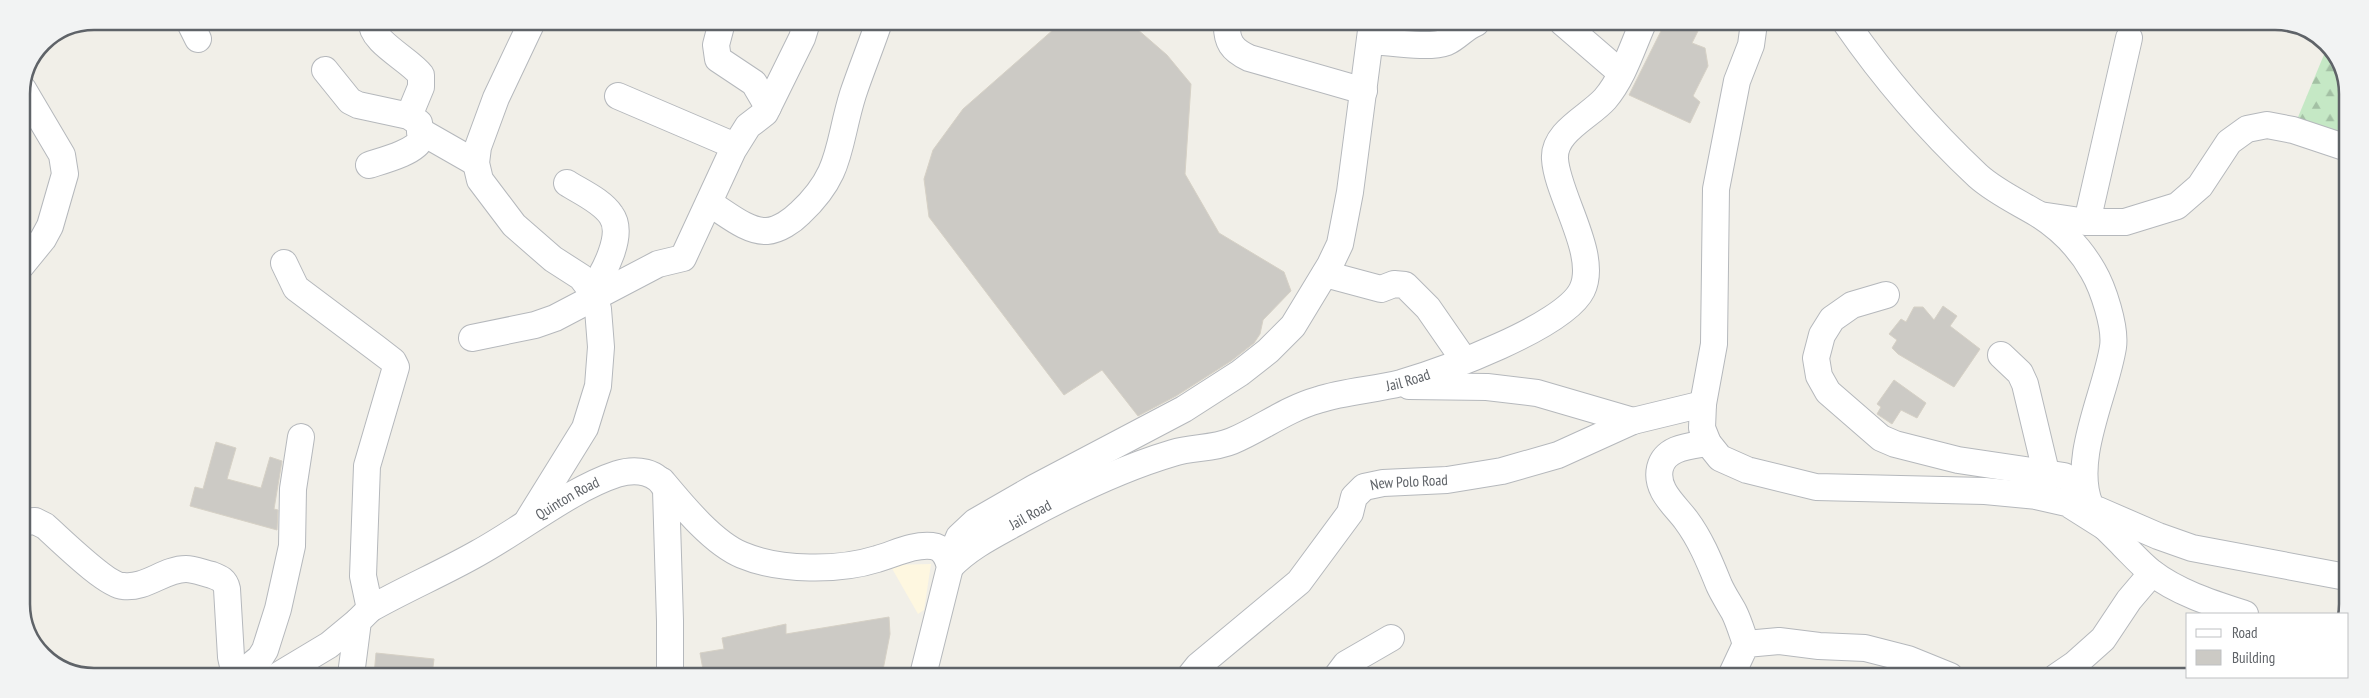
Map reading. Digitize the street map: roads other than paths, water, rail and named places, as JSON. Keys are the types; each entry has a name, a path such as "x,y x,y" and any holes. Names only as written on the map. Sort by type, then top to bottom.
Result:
{"street":[{"path":"370,165 409,150 417,145 420,138 414,123 421,87 421,75 378,36 374,30"},
{"path":"525,525 585,428 593,408 598,386 601,347 598,309 593,294 581,277 553,259 514,225 480,180 476,163 478,146 496,98 528,30"},
{"path":"720,30 716,45 718,59 754,83 768,107"},
{"path":"472,338 535,326 555,318 593,294 658,264 683,258 735,146 748,126 765,113 804,30"},
{"path":"709,203 750,228 767,230 780,227 797,216 812,202 827,183 838,159 853,94 877,30"},
{"path":"1227,30 1228,43 1236,52 1249,58 1364,91"},
{"path":"925,668 950,564 951,550 959,537 976,522 1034,488 1184,409 1240,373 1268,351 1292,326 1325,274 1340,244 1345,224 1371,32 1428,45 1444,43 1457,38 1467,30"},
{"path":"1571,30 1621,73"},
{"name":"Jail Road","path":"950,564 988,538 1075,490 1126,468 1175,452 1204,449 1231,442 1294,408 1342,393 1368,391 1391,385 1464,360 1551,320 1574,302 1583,289 1586,275 1579,234 1558,171 1555,152 1566,132 1578,124 1606,98 1621,73 1640,30"},
{"path":"1753,30 1751,45 1735,90 1716,189 1714,344 1703,404 1702,428 1708,443 1720,458 1747,470 1792,482 1816,486 1985,491 2036,496 2068,504 2094,507 2150,533 2192,548 2339,576"},
{"path":"1851,30 1872,61 1928,125 1979,176 2010,200 2039,215 2074,243 2094,272 2109,310 2114,345 2086,460 2094,507"},
{"path":"2087,222 2130,38"},
{"path":"325,70 350,101 414,123 476,163"},
{"path":"618,96 735,146"},
{"path":"30,101 66,164 66,174 50,226 30,255"},
{"path":"2039,215 2087,222 2125,222 2177,206 2200,186 2230,142 2247,129 2267,125 2293,130 2339,145"},
{"path":"567,183 602,206 611,214 616,224 615,236 605,269 593,294"},
{"path":"284,264 296,288 393,361 396,367 367,466 363,576 364,615 353,668"},
{"path":"1325,274 1381,289 1394,284 1405,285 1428,308 1464,360"},
{"path":"1886,295 1852,305 1832,319 1822,335 1816,358 1818,376 1828,392 1881,438 1895,444 1958,460 2064,476 2152,573 2181,590 2216,605 2242,613"},
{"path":"2001,356 2020,373 2025,384 2046,472"},
{"path":"1391,385 1487,388 1537,393 1633,421"},
{"name":"New Polo Road","path":"1196,668 1300,582 1350,513 1354,497 1364,487 1383,483 1447,480 1502,472 1558,455 1633,421 1703,404"},
{"path":"247,668 260,658 265,650 278,609 292,546 293,489 301,437"},
{"path":"1708,443 1680,447 1667,457 1660,467 1660,478 1664,492 1687,521 1710,561 1720,587 1734,612 1746,644 1735,668"},
{"name":"Quinton Road","path":"291,668 329,645 364,615 478,553 569,497 618,474 636,471 653,474 662,480"},
{"path":"662,480 677,500 717,539 742,555 774,564 822,567 847,566 905,549 930,546 943,551 950,564"},
{"path":"662,480 666,490 670,668"},
{"path":"30,521 35,521 45,526 108,580 122,586 145,584 176,570 186,569 221,578 226,583 227,589 231,657 234,668"},
{"path":"2069,668 2102,639 2152,573"},
{"path":"1343,668 1346,664 1391,638"},
{"path":"1746,644 1778,640 1819,646 1865,648 1908,659 1930,668"}]}
